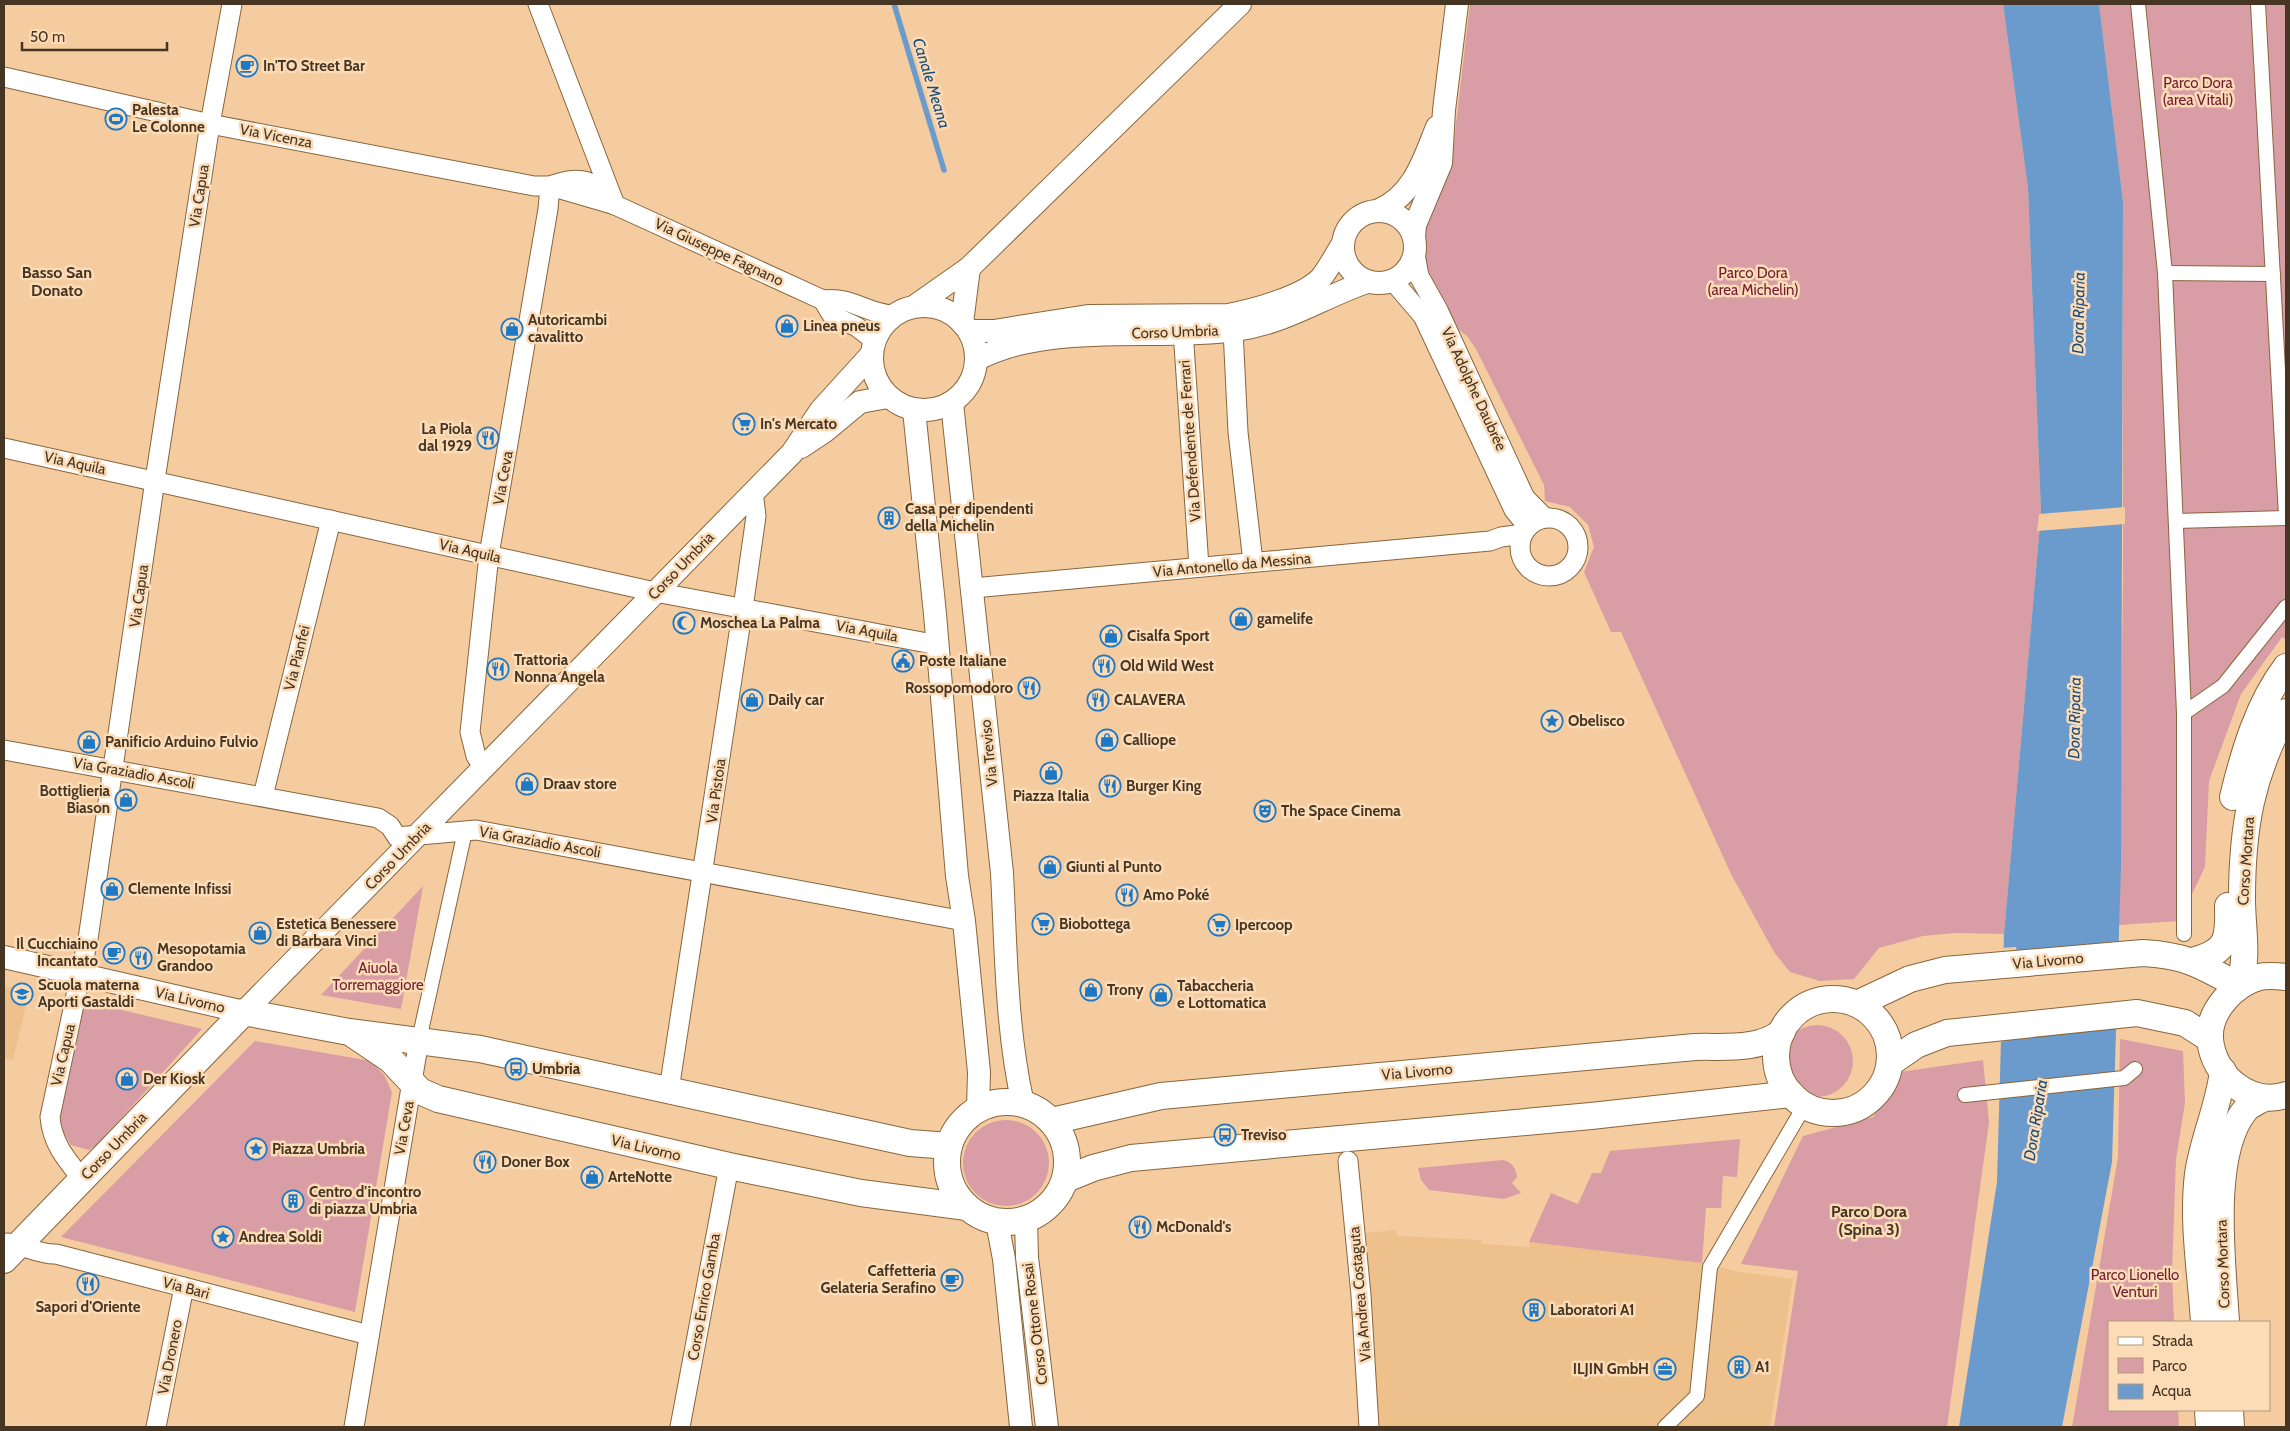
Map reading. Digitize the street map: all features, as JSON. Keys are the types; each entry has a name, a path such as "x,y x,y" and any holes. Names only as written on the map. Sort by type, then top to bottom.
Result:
{"main road":[{"path":"2192,960 2216,952 2227,938 2226,867 2229,816 2243,757 2261,711 2286,667"},
{"name":"Corso Mortara","path":"2239,986 2245,961 2242,861 2248,812 2259,769 2286,712"},
{"name":"Via Livorno","path":"1857,1004 1892,986 1924,974 1978,967 2143,953 2162,954 2192,960 2239,986"},
{"path":"2274,1097 2240,1089 2223,1070 2210,1039 2213,1021 2218,1010 2229,995 2239,986 2260,977 2286,977"},
{"path":"1828,999 1843,1000 1857,1004 1869,1012 1882,1027 1889,1045 1890,1063 1883,1083 1874,1095 1862,1105 1849,1111 1834,1113 1819,1111 1798,1100 1782,1079 1777,1053 1782,1032 1791,1016 1813,1003 1828,999"},
{"name":"Via Livorno","path":"244,1012 349,1032 480,1049 910,1143 949,1146"},
{"name":"Corso Umbria","path":"9,1249 82,1179 244,1012"},
{"path":"1890,1063 1916,1044 1956,1031 2137,1013 2185,1023 2210,1039"},
{"name":"Via Livorno","path":"349,1032 391,1060 412,1083 431,1097 466,1107 729,1166 861,1193 967,1207"},
{"name":"Via Livorno","path":"1052,1121 1161,1096 1695,1047 1749,1046 1764,1043 1782,1032"},
{"name":"Corso Mortara","path":"2204,1321 2197,1222 2198,1174 2220,1094 2223,1070"},
{"name":"Corso Mortara","path":"2226,1321 2221,1244 2223,1171 2238,1120 2248,1107 2274,1097"},
{"path":"1066,1179 1093,1168 1131,1158 1582,1117 1798,1100"},
{"path":"1000,1102 1023,1104 1041,1112 1052,1121 1061,1133 1066,1147 1068,1163 1066,1179 1052,1204 1040,1213 1026,1220 1012,1223 997,1222 983,1218 967,1207 953,1189 949,1178 947,1161 949,1146 954,1133 963,1121 978,1109 1000,1102"},
{"path":"2208,1411 2209,1427"},
{"path":"2230,1411 2231,1427"}],"street":[{"name":"Via Capua","path":"82,1179 56,1145 51,1131 50,1117 82,974 210,124 232,4"},
{"path":"538,4 615,205"},
{"name":"Corso Umbria","path":"792,453 821,410 872,347 882,326 893,315 915,306 969,268 1240,4"},
{"path":"1444,110 1414,181 1400,198 1379,210 1357,218 1347,229 1342,245 1344,259 1353,273 1367,282 1380,284 1394,281 1411,265 1415,225 1441,164 1444,110 1457,4"},
{"path":"2138,4 2165,273 2184,713 2184,934"},
{"path":"2176,521 2286,517 2282,327 2273,274 2258,4"},
{"name":"Via Vicenza","path":"4,77 210,124 534,186 550,186"},
{"name":"Via Giuseppe Fagnano","path":"550,186 569,180 583,181 599,186 615,205 823,300 838,298 878,314 893,315"},
{"name":"Via Ceva","path":"484,768 476,756 470,732 489,555 548,209 550,186"},
{"path":"1379,210 1396,216 1407,224 1414,246"},
{"name":"Corso Umbria","path":"1231,323 1311,286 1325,272 1342,245"},
{"name":"Via Adolphe Daubrée","path":"1414,246 1420,276 1438,310 1525,498 1545,518 1555,518 1571,528 1576,536 1577,555 1566,570 1548,576 1539,573 1524,561"},
{"path":"872,347 872,370 878,385 888,397 900,406 927,411 952,403 965,392 973,377 976,360 975,345 966,327 969,268"},
{"path":"2165,273 2273,274"},
{"name":"Via Adolphe Daubrée","path":"1394,281 1408,301 1423,316 1514,510 1526,530"},
{"name":"Corso Umbria","path":"976,360 1009,346 1040,341 1186,325 1286,318 1343,290 1367,282"},
{"name":"Via Giuseppe Fagnano","path":"823,300 832,315 857,327 872,347"},
{"name":"Corso Umbria","path":"915,306 931,306 945,310 966,327 994,331 1088,316 1186,325"},
{"path":"1231,323 1238,432 1253,562"},
{"name":"Via Defendente de Ferrari","path":"1186,325 1199,567"},
{"name":"Corso Umbria","path":"244,1012 792,453 860,402 888,397"},
{"name":"Via Treviso","path":"952,403 1002,873 1005,949 1016,1069 1023,1104"},
{"path":"914,410 938,645 957,876 964,921 979,1072 978,1109"},
{"name":"Via Aquila","path":"4,448 655,592 938,645"},
{"name":"Via Pistoia","path":"669,1090 704,872 756,516 753,492"},
{"path":"1524,561 1521,552 1526,530 1545,518"},
{"name":"Via Pianfei","path":"263,796 331,520"},
{"name":"Via Antonello da Messina","path":"973,588 1490,541 1526,530"},
{"path":"1490,541 1524,561"},
{"path":"2184,713 2223,686 2286,607"},
{"name":"Via Graziadio Ascoli","path":"4,750 378,818 390,826 397,837 476,830 964,921"},
{"name":"Via Ceva","path":"354,1427 419,1040 465,831"},
{"name":"Via Livorno","path":"4,957 82,974 187,1001 244,1012"},
{"path":"1965,1095 2124,1078 2134,1068"},
{"path":"1665,1427 1697,1396 1710,1267 1798,1100"},
{"name":"Via Andrea Costaguta","path":"1348,1161 1361,1295 1369,1427"},
{"name":"Corso Enrico Gamba","path":"680,1427 729,1166"},
{"name":"Corso Ottone Rosai","path":"1026,1220 1027,1257 1047,1427"},
{"name":"Corso Ottone Rosai","path":"997,1222 1004,1259 1021,1427"},
{"name":"Via Bari","path":"9,1249 184,1287 369,1335"},
{"name":"Via Dronero","path":"156,1427 184,1287"}],"shaded area":[{"path":"4,987 26,988 28,997 13,1060 4,1058"},
{"path":"1396,1230 1397,1236 1482,1240 1481,1244 1529,1247 1529,1242 1702,1263 1740,1272 1793,1279 1770,1427 1378,1427 1376,1374 1364,1233"}],"green space":[{"name":"Parco Dora (area Michelin)","path":"1470,4 2003,4 2028,188 2041,513 2004,934 1956,933 1923,936 1879,948 1854,979 1820,981 1790,972 1774,952 1731,874 1621,632 1611,632 1584,572 1594,547 1588,525 1570,507 1545,501 1544,485 1476,349 1467,336 1455,327 1429,277 1424,248 1424,227 1452,158"},
{"name":"Parco Dora (area Vitali)","path":"2099,4 2286,4 2286,640 2282,637 2241,694 2209,781 2205,867 2179,921 2119,925 2123,582 2123,201"},
{"name":"Aiuola Torremaggiore","path":"423,886 401,1009 321,995"},
{"path":"84,1001 202,1029 98,1144 89,1150 71,1145 57,1122"},
{"path":"1817,1025 1837,1031 1847,1041 1853,1061 1847,1081 1837,1091 1817,1097 1797,1091 1787,1081 1781,1061 1787,1041 1797,1031"},
{"name":"Parco Lionello Venturi","path":"2120,1039 2183,1051 2185,1103 2176,1159 2172,1272 2174,1321 2108,1321 2108,1411 2178,1411 2179,1427 2072,1427 2118,1157"},
{"name":"Piazza Umbria","path":"255,1041 371,1061 384,1075 392,1092 355,1312 61,1237"},
{"path":"1983,1060 1989,1122 1947,1427 1774,1427 1798,1271 1741,1264 1803,1136 1873,1117 1900,1072"},
{"path":"1006,1120 1022,1123 1030,1127 1042,1139 1046,1147 1049,1163 1046,1179 1042,1187 1030,1199 1022,1203 1006,1206 990,1203 982,1199 970,1187 966,1179 963,1163 966,1147 970,1139 982,1127 990,1123"},
{"path":"1740,1139 1737,1177 1723,1176 1721,1208 1706,1208 1702,1263 1529,1242 1551,1193 1578,1204 1592,1173 1601,1173 1610,1151"},
{"path":"1503,1160 1509,1162 1515,1168 1517,1177 1512,1183 1521,1193 1504,1199 1429,1190 1421,1180 1418,1168"}],"water":[{"name":"Dora Riparia","path":"2003,4 2099,4 2123,201 2121,866 2112,1162 2062,1427 1959,1427 1997,1182 2004,934 2041,513 2028,188"}],"pier":[{"path":"2125,507 2125,524 2037,531 2039,514"},
{"path":"2120,941 2118,1025 2006,1037 2007,1041 1998,1042 2001,948 2016,947 2017,952"}],"waterway":[{"name":"Canale Meana","path":"894,4 944,170"}],"place":[{"name":"In'TO Street Bar","path":"247,66"},
{"name":"Palesta Le Colonne","path":"116,119"},
{"name":"Linea pneus","path":"787,326"},
{"name":"Autoricambi cavalitto","path":"512,329"},
{"name":"In's Mercato","path":"744,424"},
{"name":"La Piola dal 1929","path":"488,438"},
{"name":"Casa per dipendenti della Michelin","path":"889,518"},
{"name":"gamelife","path":"1241,619"},
{"name":"Moschea La Palma","path":"684,623"},
{"name":"Cisalfa Sport","path":"1111,636"},
{"name":"Poste Italiane","path":"903,661"},
{"name":"Old Wild West","path":"1104,666"},
{"name":"Trattoria Nonna Angela","path":"498,669"},
{"name":"Rossopomodoro","path":"1029,688"},
{"name":"Daily car","path":"752,700"},
{"name":"CALAVERA","path":"1098,700"},
{"name":"Obelisco","path":"1552,721"},
{"name":"Calliope","path":"1107,740"},
{"name":"Panificio Arduino Fulvio","path":"89,742"},
{"name":"Piazza Italia","path":"1051,773"},
{"name":"Draav store","path":"527,784"},
{"name":"Burger King","path":"1110,786"},
{"name":"Bottiglieria Biason","path":"126,800"},
{"name":"The Space Cinema","path":"1265,811"},
{"name":"Giunti al Punto","path":"1050,867"},
{"name":"Clemente Infissi","path":"112,889"},
{"name":"Amo Poké","path":"1127,895"},
{"name":"Biobottega","path":"1043,924"},
{"name":"Ipercoop","path":"1219,925"},
{"name":"Estetica Benessere di Barbara Vinci","path":"260,933"},
{"name":"Il Cucchiaino Incantato","path":"114,953"},
{"name":"Mesopotamia Grandoo","path":"141,958"},
{"name":"Trony","path":"1091,990"},
{"name":"Scuola materna Aporti Gastaldi","path":"22,994"},
{"name":"Tabaccheria e Lottomatica","path":"1161,995"},
{"name":"Umbria","path":"516,1069"},
{"name":"Der Kiosk","path":"127,1079"},
{"name":"Treviso","path":"1225,1135"},
{"name":"Piazza Umbria","path":"256,1149"},
{"name":"Doner Box","path":"485,1162"},
{"name":"ArteNotte","path":"592,1177"},
{"name":"Centro d'incontro di piazza Umbria","path":"293,1201"},
{"name":"McDonald's","path":"1140,1227"},
{"name":"Andrea Soldi","path":"223,1237"},
{"name":"Caffetteria Gelateria Serafino","path":"952,1280"},
{"name":"Sapori d'Oriente","path":"88,1284"},
{"name":"Laboratori A1","path":"1534,1310"},
{"name":"A1","path":"1739,1367"},
{"name":"ILJIN GmbH","path":"1665,1369"}],"district":[{"name":"Basso San Donato","path":"57,281"},
{"name":"Parco Dora (Spina 3)","path":"1869,1220"}]}
